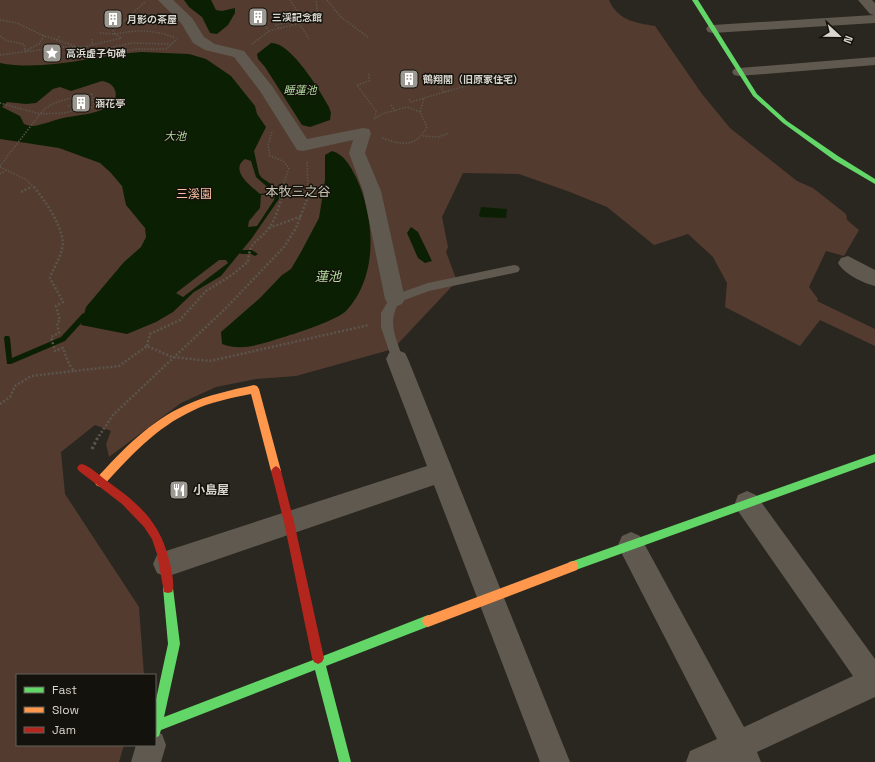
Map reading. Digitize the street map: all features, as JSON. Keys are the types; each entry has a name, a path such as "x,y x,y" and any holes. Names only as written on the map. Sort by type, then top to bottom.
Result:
{"street":[{"path":"695,0 739,72 755,95 785,122 836,158 875,182"},
{"path":"865,0 875,11"},
{"path":"166,1 187,21 198,40 210,47 239,54 255,73 303,146 320,141 363,133 357,154 372,191 395,299"},
{"path":"713,29 875,18"},
{"path":"739,72 875,61"},
{"path":"848,263 875,279"},
{"path":"397,359 555,762"},
{"path":"100,482 114,465 166,421 189,408 227,395 254,389 289,522 319,662 345,762"},
{"path":"156,733 319,662 490,596 875,458"},
{"path":"82,468 127,502 149,524 166,564 174,644 156,725"},
{"path":"166,564 441,472"},
{"path":"702,762 741,754 875,682 747,503"},
{"path":"631,545 741,754"},
{"path":"146,762 151,746"}],"lane":[{"path":"397,359 387,327 387,313 395,299 428,287 514,268"}],"path":[{"path":"290,0 304,22"},
{"path":"263,36 268,31 304,22 318,15 316,0"},
{"path":"327,0 347,23 369,38"},
{"path":"141,1 166,1"},
{"path":"115,34 113,31 145,1"},
{"path":"132,7 138,8"},
{"path":"122,17 127,18"},
{"path":"0,20 17,23 46,36 77,47"},
{"path":"115,22 121,23"},
{"path":"279,28 276,25 290,22 292,25"},
{"path":"263,23 268,31"},
{"path":"299,23 309,39"},
{"path":"100,33 115,34 144,30 167,34"},
{"path":"115,34 122,38"},
{"path":"0,36 7,41 24,44 26,51"},
{"path":"26,51 39,44 46,36"},
{"path":"57,40 60,36"},
{"path":"0,54 77,47 122,38"},
{"path":"122,38 123,45"},
{"path":"92,39 92,45"},
{"path":"91,57 137,49 165,50 177,39"},
{"path":"81,54 123,45 157,42 170,44"},
{"path":"97,44 98,51"},
{"path":"114,47 115,52"},
{"path":"368,74 370,78 369,81 357,85 376,111 377,115 372,120 382,114 407,107 420,112"},
{"path":"409,99 411,102 486,80"},
{"path":"444,81 443,82 446,85 440,87 445,93"},
{"path":"0,102 40,114 69,112 94,107 92,94 52,104 42,109 40,114 0,166 26,179 45,202 61,235 63,248 50,278 63,302 56,306 60,320 57,323 59,333 51,337 55,351 63,348 69,364 74,371"},
{"path":"423,136 427,127 420,112 424,98"},
{"path":"68,100 69,112"},
{"path":"68,106 93,100"},
{"path":"391,105 395,111"},
{"path":"0,404 10,397 15,386 31,376 119,366 147,346 150,334 180,320 206,291 232,275 248,262 249,252 254,243 269,228 284,193 282,189 289,168 283,161 270,156 268,145 271,133 285,118"},
{"path":"363,133 397,144 410,143 423,136 438,137 450,133"},
{"path":"82,468 103,428 114,415 226,308 284,247 302,216 308,197 309,175 303,146"},
{"path":"0,174 6,170"},
{"path":"20,192 32,187"},
{"path":"269,228 302,216"},
{"path":"147,346 172,358 210,361 370,325"}],"green space":[{"name":"三溪園","path":"0,0 609,0 612,7 622,16 634,22 655,26 702,94 730,128 797,181 813,188 846,214 847,220 859,230 844,256 826,251 809,287 818,299 817,301 875,329 875,346 820,320 800,346 725,307 727,283 713,257 688,234 654,245 607,207 570,192 519,174 463,173 442,217 448,247 446,252 457,281 393,349 296,376 256,379 216,387 181,403 109,457 106,444 111,431 95,425 61,452 65,494 139,607 144,674 16,674 16,746 124,746 119,762 0,762"}],"water":[{"path":"184,0 211,0 216,10 222,11 235,8 235,13 228,25 217,34 210,33 202,17 189,7"},
{"name":"睡蓮池","path":"271,43 279,45 287,50 312,79 329,107 331,113 330,120 310,127 302,125 265,67 258,59 257,54"},
{"name":"大池","path":"141,52 189,54 206,59 231,76 255,106 257,114 266,127 254,151 259,174 262,178 277,188 280,193 279,199 252,238 221,276 194,292 173,312 156,322 127,334 81,325 86,307 124,262 141,247 146,237 145,228 126,205 122,186 100,163 59,148 0,139 0,63 35,66","holes":["102,81 111,85 116,93 116,97 111,105 101,110 33,126 24,124 20,116 2,107 7,102 26,104 36,103 53,89 60,87 71,91","245,159 251,161 256,177 273,192 260,194 252,187 240,173 239,168","275,194 274,200 257,226 248,227 249,221 260,208 261,195","219,260 226,260 228,263 183,297 176,293"]},
{"name":"蓮池","path":"332,151 344,158 352,169 367,210 370,228 369,264 357,297 341,315 307,329 253,346 238,347 222,344 221,332 260,298 282,275 291,269 301,252 319,218 325,180 325,155"},
{"path":"481,207 507,209 506,218 481,217 479,216"},
{"path":"411,227 418,232 432,261 425,263 418,258 407,233"}],"waterway":[{"path":"241,252 252,252 255,254"},
{"path":"7,338 9,362 63,339 84,316"}],"traffic: fast":[{"path":"695,0 755,95 785,122 836,158 875,182"},
{"path":"573,566 875,458"},
{"path":"156,727 174,644 168,588"},
{"path":"157,726 428,621"},
{"path":"318,658 345,762"}],"traffic: slow":[{"path":"100,482 141,440 164,422 189,408 205,402 254,389 276,471"},
{"path":"428,621 573,566"}],"traffic: jam":[{"path":"82,468 125,500 148,523 156,537 162,554 168,588"},
{"path":"276,471 289,522 318,658"}],"place":[{"name":"三渓記念館","path":"258,17"},
{"name":"月影の茶屋","path":"113,19"},
{"name":"高浜虚子句碑","path":"52,53"},
{"name":"鶴翔閣（旧原家住宅）","path":"409,79"},
{"name":"涵花亭","path":"81,103"},
{"name":"小島屋","path":"179,490"}],"district":[{"name":"本牧三之谷","path":"298,191"}]}
